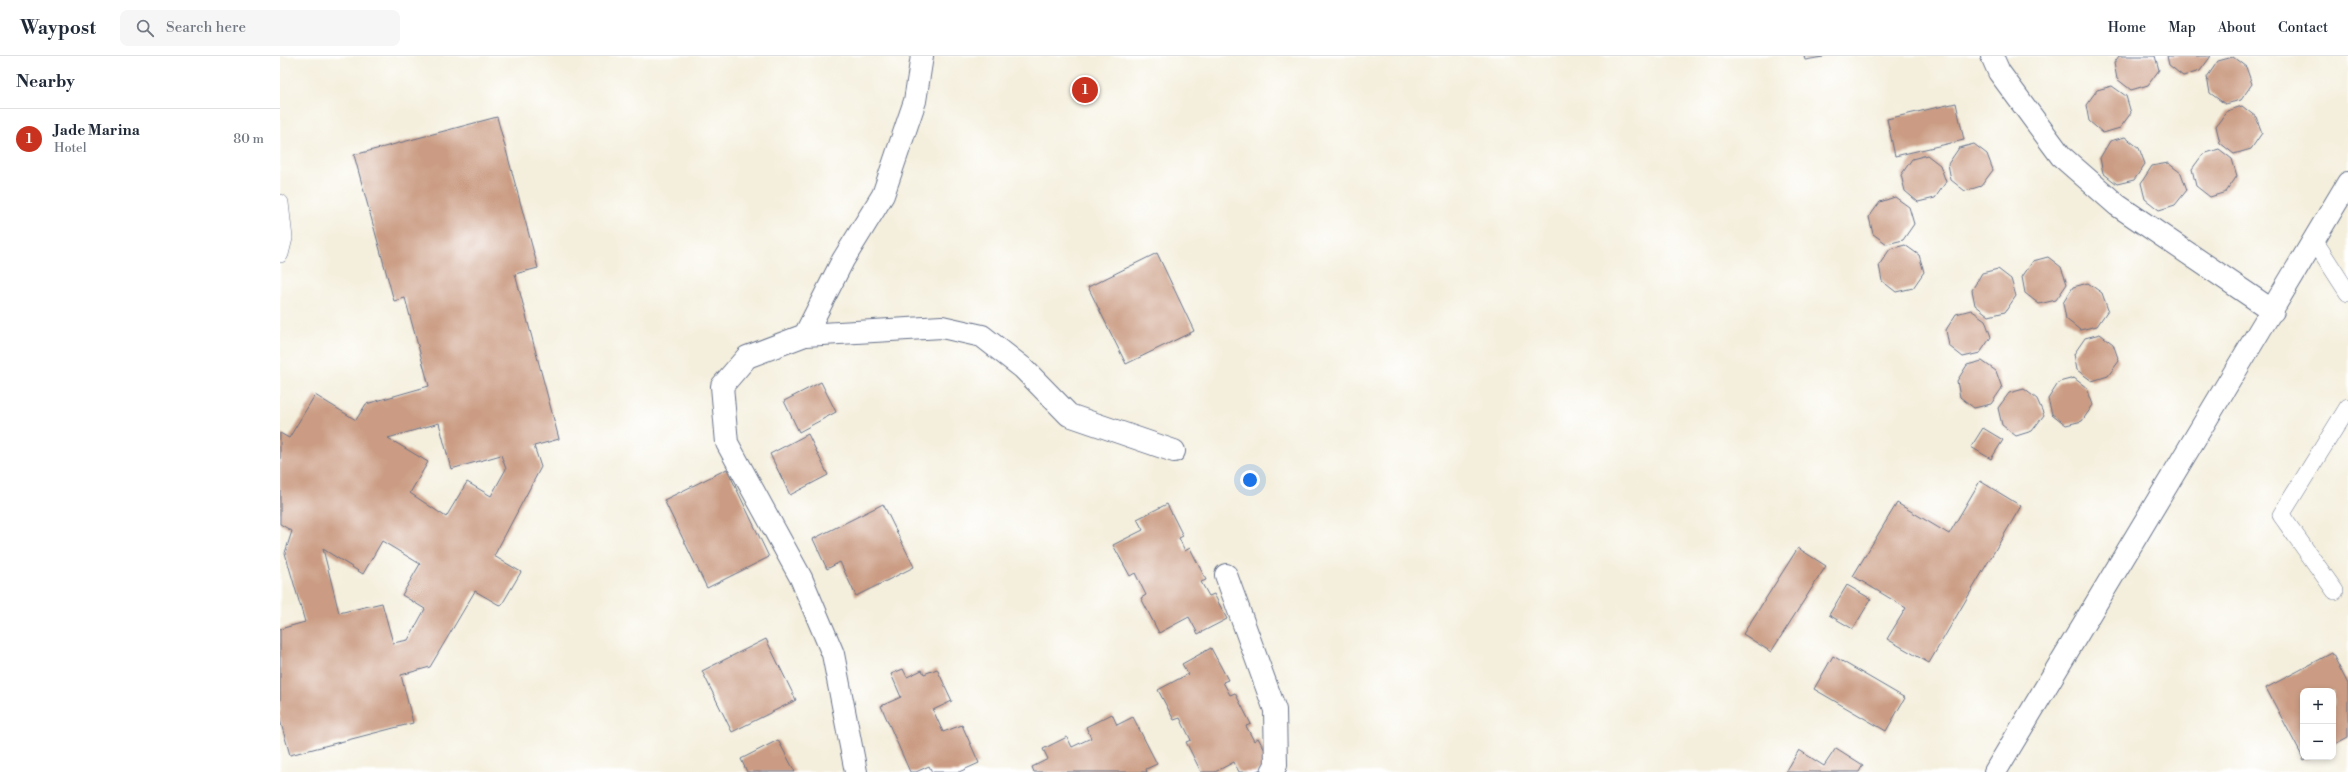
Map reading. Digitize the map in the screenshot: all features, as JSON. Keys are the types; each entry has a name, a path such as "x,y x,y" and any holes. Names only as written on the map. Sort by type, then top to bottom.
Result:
{"street":[{"path":"805,335 843,260 883,194 915,100 922,56"},
{"path":"1992,56 1999,72 2061,156 2117,205 2273,311"},
{"path":"1995,772 2273,311 2348,183"},
{"path":"856,772 833,654 801,578 727,443 722,386 747,357 805,335 942,327 982,336 1023,368 1069,416 1174,451"},
{"path":"1226,574 1276,710 1276,765 1272,772"}],"lane":[{"path":"280,203 284,238 280,254"},
{"path":"2314,240 2348,293"},
{"path":"2334,591 2280,515 2348,407"}],"building":[{"path":"1804,56 1822,56 1823,57 1805,60"},
{"path":"2119,56 2155,56 2159,70 2148,85 2131,90 2117,79 2114,63"},
{"path":"2167,56 2211,56 2200,71 2183,76 2169,65"},
{"path":"2233,57 2246,67 2252,84 2241,100 2225,104 2210,93 2207,77 2218,61"},
{"path":"2112,86 2126,96 2131,113 2120,128 2103,133 2089,121 2086,105 2097,90"},
{"path":"1956,103 1964,140 1895,156 1887,119"},
{"path":"2242,106 2256,117 2262,133 2251,149 2234,154 2220,143 2216,126 2227,111"},
{"path":"497,117 538,268 515,274 559,439 534,446 541,467 494,556 521,572 501,606 475,591 430,667 401,675 413,723 290,755 280,720 280,629 305,622 285,553 292,531 280,524 280,433 289,438 315,395 356,420 366,404 429,386 405,298 394,301 354,155","holes":["439,423 451,469 501,455 506,469 491,496 467,482 446,517 410,493 428,462 388,438","382,541 420,564 402,595 425,609 408,640 393,643 382,603 339,613 323,549 363,574"]},
{"path":"2125,137 2139,148 2145,164 2134,180 2117,184 2103,173 2100,158 2110,141"},
{"path":"1974,144 1987,154 1993,170 1981,186 1965,191 1951,180 1948,164 1959,148"},
{"path":"2219,149 2232,159 2237,176 2226,192 2210,197 2196,186 2192,169 2203,154"},
{"path":"1927,155 1940,165 1946,182 1935,198 1918,202 1905,191 1901,175 1912,159"},
{"path":"2168,163 2181,173 2187,190 2175,205 2159,210 2145,199 2141,183 2152,166"},
{"path":"1895,197 1909,207 1914,224 1903,240 1887,244 1873,234 1869,217 1880,202"},
{"path":"1905,245 1919,255 1924,272 1913,288 1896,292 1882,281 1879,265 1890,249"},
{"path":"1157,253 1194,331 1126,364 1088,287"},
{"path":"2048,257 2061,267 2067,284 2056,300 2039,304 2025,293 2022,277 2033,261"},
{"path":"1998,269 2011,279 2016,296 2005,312 1989,316 1975,305 1972,290 1982,273"},
{"path":"2088,283 2102,293 2108,310 2097,326 2080,330 2066,319 2063,303 2073,287"},
{"path":"1971,310 1985,320 1991,337 1980,353 1963,357 1949,346 1946,330 1956,314"},
{"path":"2100,334 2113,344 2119,361 2108,376 2092,381 2077,370 2074,354 2085,338"},
{"path":"1982,361 1996,371 2002,388 1991,404 1974,408 1960,397 1957,381 1967,365"},
{"path":"2074,378 2087,388 2093,405 2082,421 2066,425 2052,414 2048,399 2059,382"},
{"path":"821,382 836,412 799,432 784,401"},
{"path":"2024,389 2037,399 2044,415 2032,431 2016,436 2002,425 1998,408 2009,393"},
{"path":"1983,428 2003,440 1991,459 1971,447"},
{"path":"808,434 828,475 790,495 770,454"},
{"path":"727,469 769,557 707,588 664,500"},
{"path":"1980,481 2021,506 1929,663 1887,639 1906,608 1853,576 1897,503 1949,534"},
{"path":"883,504 914,567 856,596 840,562 827,569 813,539"},
{"path":"1167,504 1183,536 1179,538 1185,551 1190,548 1206,580 1201,582 1209,596 1214,594 1227,619 1198,634 1189,617 1159,633 1141,598 1146,595 1135,573 1130,576 1113,545 1143,530 1137,519"},
{"path":"1798,548 1826,566 1771,652 1743,634"},
{"path":"1847,585 1871,599 1853,629 1829,615"},
{"path":"766,639 796,700 732,732 702,671"},
{"path":"1211,648 1228,680 1223,682 1230,695 1235,693 1251,724 1246,726 1254,741 1258,738 1272,763 1255,772 1239,772 1234,762 1215,772 1201,772 1186,742 1191,740 1180,718 1174,720 1158,690 1188,674 1182,664"},
{"path":"2332,653 2348,684 2348,737 2336,743 2336,688 2300,688 2300,752 2266,688"},
{"path":"1833,656 1905,698 1886,731 1814,689"},
{"path":"903,669 907,677 922,670 924,674 937,669 952,701 933,710 943,732 962,725 979,763 959,772 932,772 929,766 916,772 910,772 881,706 901,697 891,674"},
{"path":"1112,714 1117,725 1133,717 1157,764 1146,769 1147,772 1034,772 1032,767 1048,759 1043,749 1067,737 1072,747 1091,738 1086,727"},
{"path":"778,740 795,772 747,772 741,759"},
{"path":"1836,748 1863,765 1859,772 1786,772 1799,750 1824,766"}],"place":[{"name":"Jade Marina","path":"1085,90"}]}
